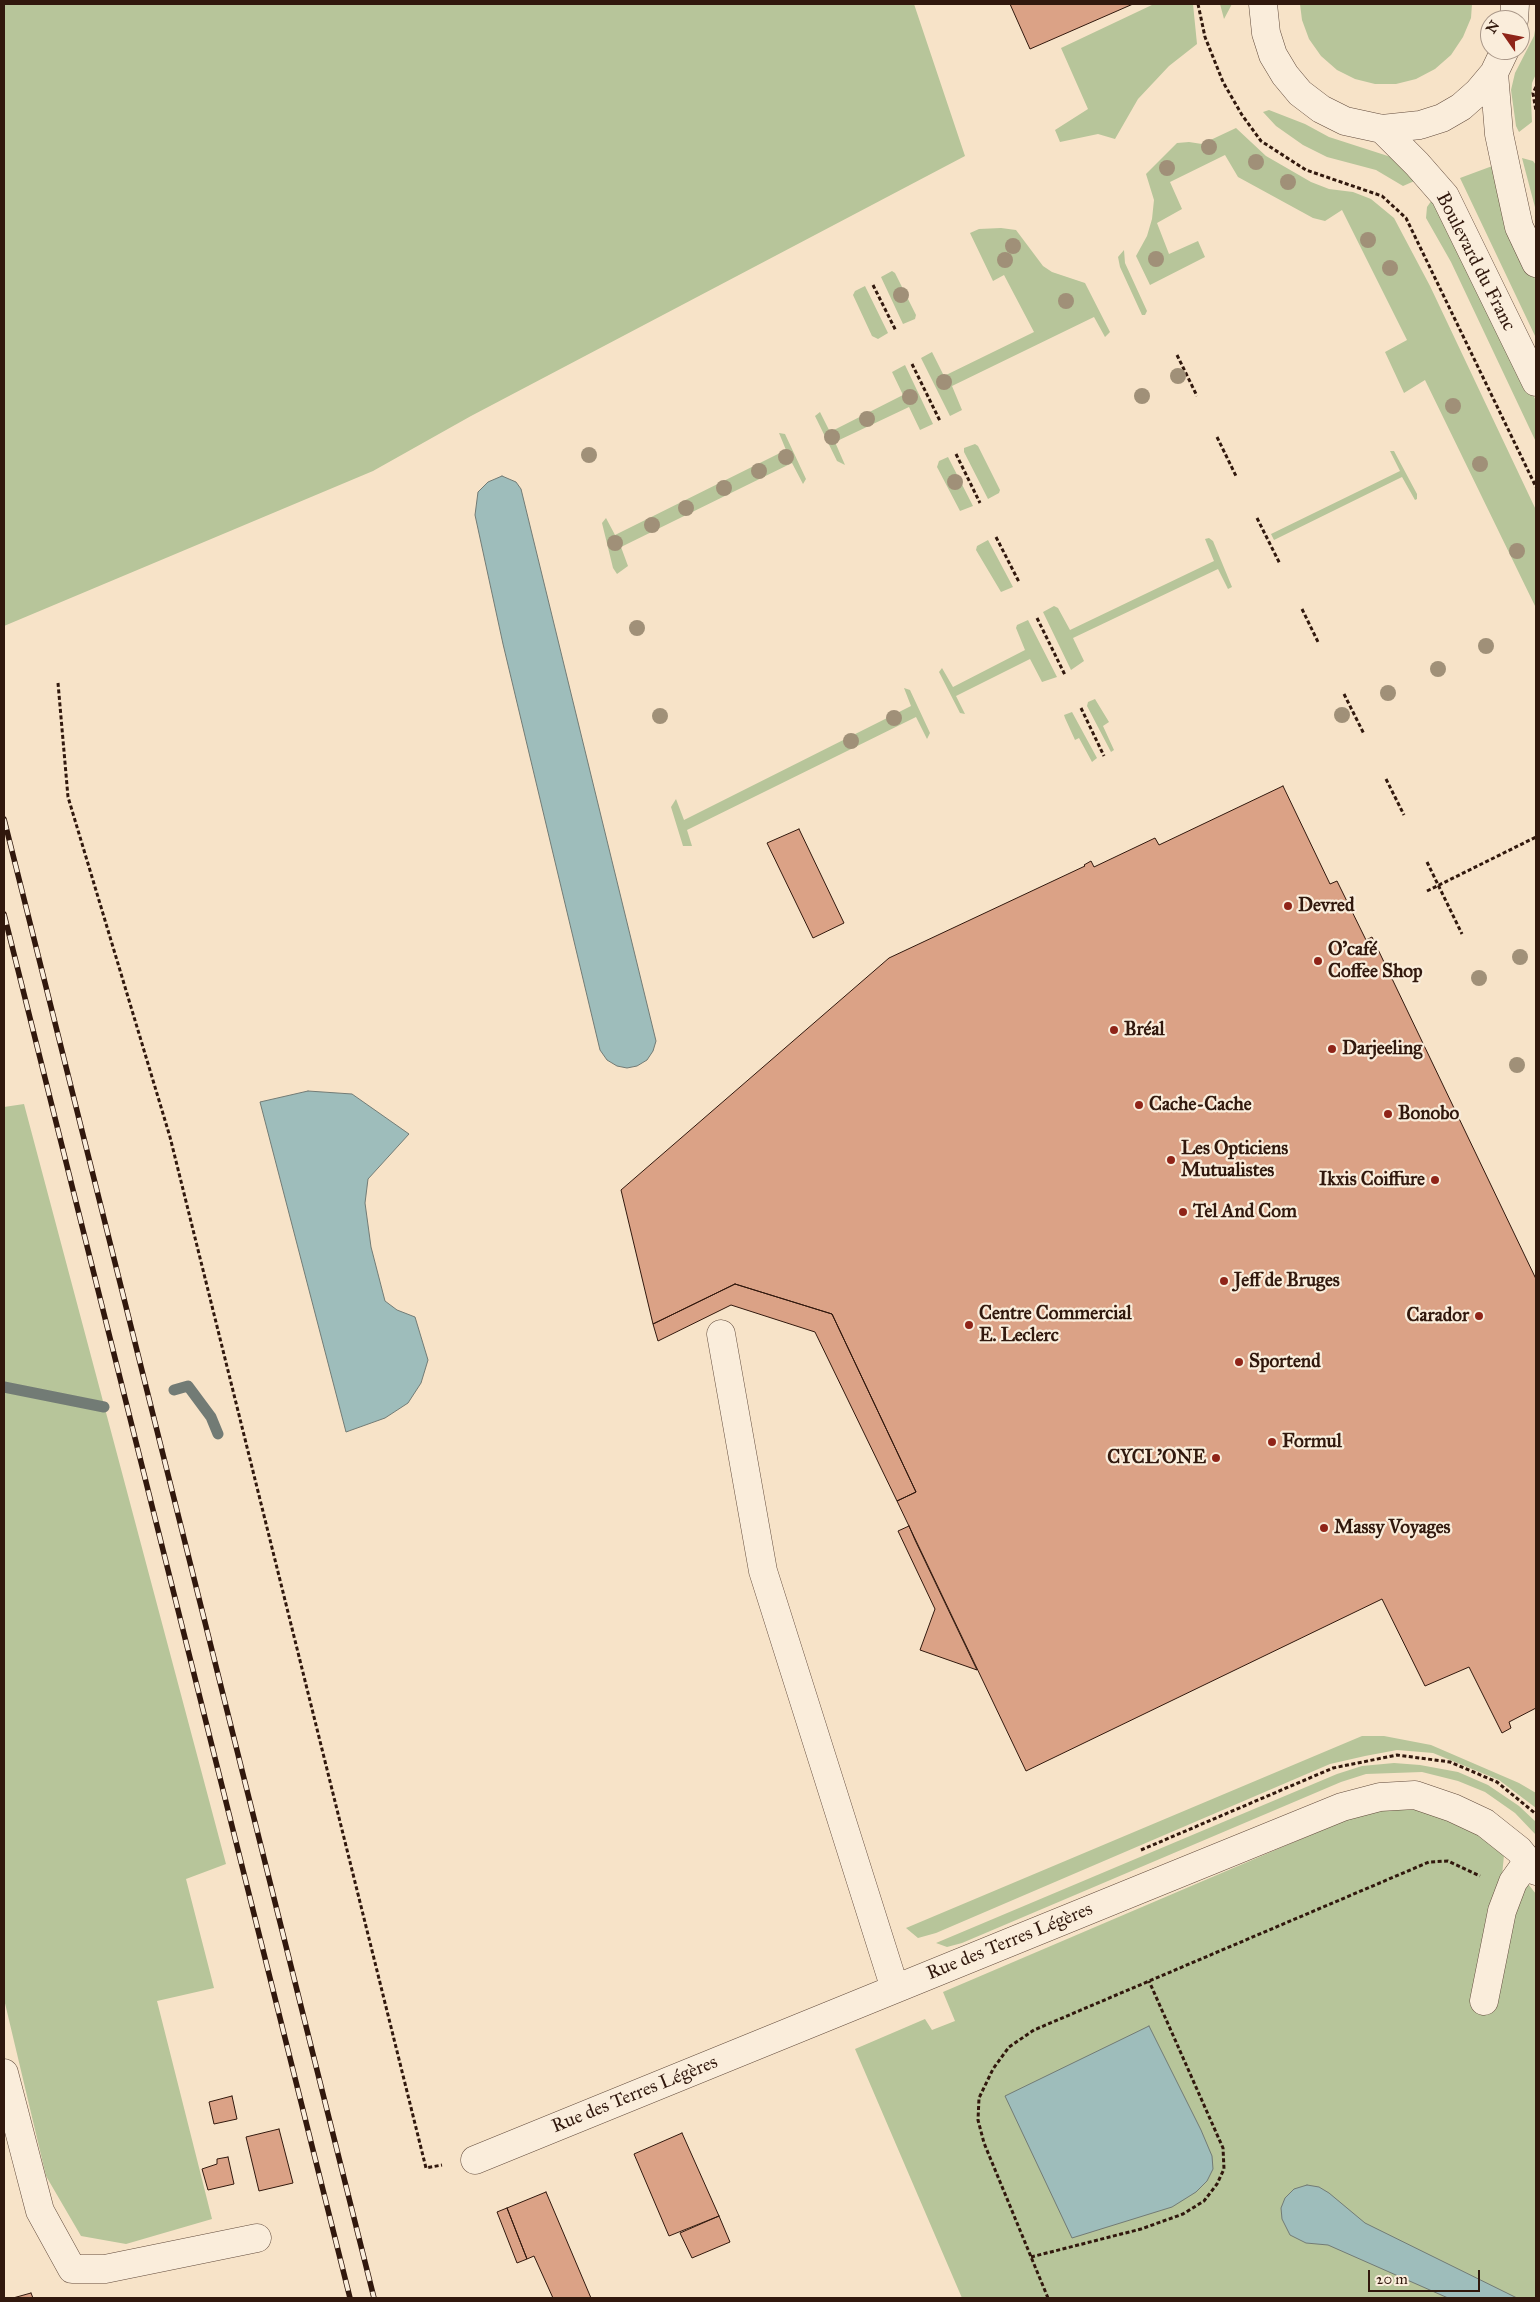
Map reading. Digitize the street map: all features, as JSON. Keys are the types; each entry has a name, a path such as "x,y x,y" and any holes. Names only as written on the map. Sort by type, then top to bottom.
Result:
{"street":[{"path":"1263,4 1266,32 1273,55 1285,75 1300,92 1321,109 1345,121 1382,129 1420,125 1442,118 1461,107 1478,92 1499,61"},
{"path":"1499,61 1499,134 1520,227 1536,263"},
{"name":"Boulevard du Franc","path":"1382,129 1417,164 1444,196 1536,382"},
{"path":"721,1334 763,1570 894,1989"},
{"name":"Rue des Terres Légères","path":"475,2160 1342,1807 1380,1797 1414,1795 1453,1808 1485,1823 1519,1850 1532,1866"},
{"path":"1484,2001 1507,1895 1519,1871 1532,1866"},
{"path":"4,2072 40,2211 72,2269 105,2270 257,2238"}],"path":[{"path":"1198,4 1205,37 1223,82 1242,115 1261,141 1306,170 1382,196 1406,218 1536,486"},
{"path":"1536,87 1533,93 1536,110"},
{"path":"873,285 896,331"},
{"path":"1177,355 1197,396"},
{"path":"912,364 940,421"},
{"path":"1217,437 1236,476"},
{"path":"956,454 980,503"},
{"path":"1257,518 1280,564"},
{"path":"996,537 1019,582"},
{"path":"1302,608 1319,644"},
{"path":"1037,618 1065,675"},
{"path":"58,683 68,797 170,1138 426,2168 475,2160"},
{"path":"1344,694 1364,734"},
{"path":"1081,708 1104,756"},
{"path":"1386,779 1404,815"},
{"path":"1427,891 1536,837"},
{"path":"1427,862 1462,934"},
{"path":"1048,2298 984,2143 978,2120 979,2098 993,2069 1009,2047 1034,2030 1429,1862 1448,1861 1472,1870 1507,1895"},
{"path":"1031,2257 1141,2229 1182,2214 1204,2202 1224,2169 1223,2148 1150,1981"}],"green space":[{"path":"4,4 914,4 965,156 471,416 373,471 4,626"},
{"path":"1154,4 1193,4 1197,44 1169,66 1138,99 1115,139 1098,134 1060,142 1055,130 1088,109 1061,48"},
{"path":"1220,4 1232,4 1224,19"},
{"path":"1300,4 1472,4 1471,18 1463,37 1451,55 1435,69 1416,79 1396,84 1375,84 1355,79 1337,70 1321,56 1309,39 1302,20"},
{"path":"1536,24 1536,74 1532,83 1532,122 1519,132 1516,126 1511,90 1515,73 1522,60 1530,60 1530,44 1534,36"},
{"path":"1269,110 1305,124 1329,137 1391,157 1419,179 1403,186 1376,170 1327,157 1303,145 1276,126 1263,112"},
{"path":"1236,128 1266,156 1311,182 1329,189 1353,192 1371,199 1394,218 1430,286 1536,510 1536,608 1425,380 1404,393 1385,352 1407,340 1342,210 1325,221 1313,218 1238,177 1225,155 1170,182 1182,209 1157,223 1169,254 1198,241 1205,257 1150,285 1136,256 1147,236 1152,219 1154,200 1146,174 1177,143 1202,144"},
{"path":"1522,158 1533,161 1536,165 1536,211"},
{"path":"1495,165 1518,243 1536,281 1536,338 1460,178"},
{"path":"1434,197 1448,217 1536,401 1536,442 1451,262 1426,218 1427,207"},
{"path":"1001,228 1016,230 1043,266 1052,272 1085,283 1110,332 1105,337 1094,317 952,386 962,410 950,416 921,358 932,352 944,376 1034,332 1004,275 993,281 970,233 979,229"},
{"path":"1124,250 1125,263 1147,311 1145,315 1142,315 1120,267 1118,257"},
{"path":"892,271 895,273 916,315 915,319 903,324 881,277"},
{"path":"865,286 888,333 878,339 872,336 853,295 855,291"},
{"path":"905,365 933,424 920,430 909,407 835,442 845,465 837,461 815,416 820,412 830,432 903,395 892,372"},
{"path":"779,433 785,434 806,479 803,484 792,463 621,547 628,566 617,574 613,568 602,523 606,518 615,535 786,450"},
{"path":"975,444 978,446 1000,490 999,493 988,499 964,452 964,448"},
{"path":"1390,451 1394,451 1417,494 1417,499 1415,500 1402,477 1274,540 1271,534 1400,471"},
{"path":"948,457 973,506 960,511 937,467 939,461"},
{"path":"1209,538 1213,541 1232,587 1228,589 1218,569 1073,638 1084,661 1071,670 1043,612 1054,606 1058,608 1070,630 1214,561 1205,539"},
{"path":"988,540 1013,587 1001,592 976,550 977,546"},
{"path":"1028,620 1057,677 1042,682 1030,659 956,696 965,714 960,713 939,672 942,668 953,687 1025,650 1016,628 1017,625"},
{"path":"904,688 910,690 930,733 927,739 916,717 687,830 692,846 683,846 671,807 676,799 684,820 911,706"},
{"path":"1095,699 1109,722 1103,726 1114,750 1111,752 1087,706 1088,702"},
{"path":"1072,712 1097,758 1092,762 1079,738 1075,740 1065,718 1064,715"},
{"path":"24,1104 226,1864 186,1879 214,1988 157,2001 212,2219 126,2244 81,2236 46,2176 4,1999 4,1107"},
{"path":"1362,1736 1384,1736 1431,1745 1519,1783 1536,1793 1536,1808 1499,1780 1433,1753 1397,1750 1365,1756 1330,1764 936,1933 918,1938 906,1928"},
{"path":"1394,1763 1420,1765 1458,1772 1488,1785 1519,1806 1536,1822 1536,1835 1515,1813 1485,1792 1458,1781 1422,1772 1366,1774 1341,1782 962,1943 947,1947 936,1943 1337,1774 1362,1766"},
{"path":"1378,1809 1425,1810 1477,1829 1504,1855 1502,1876 1525,1880 1536,1894 1536,2298 962,2298 855,2049 925,2019 932,2030 955,2021 943,1992 1341,1822"}],"water":[{"path":"502,476 516,482 521,489 656,1041 653,1051 647,1060 637,1066 627,1068 617,1066 607,1060 600,1050 503,644 475,515 478,492 488,482"},
{"path":"308,1091 352,1094 409,1134 368,1179 365,1203 371,1247 385,1301 397,1310 415,1317 428,1360 421,1383 408,1403 385,1418 346,1432 260,1102"},
{"path":"1149,2026 1201,2130 1212,2156 1213,2169 1207,2181 1196,2192 1172,2207 1072,2238 1005,2096"},
{"path":"1307,2185 1319,2187 1329,2193 1365,2223 1517,2298 1448,2298 1328,2245 1306,2243 1290,2235 1282,2219 1281,2208 1285,2198 1294,2189"}],"building":[{"path":"1010,4 1133,4 1030,49"},
{"path":"1283,786 1330,884 1337,881 1366,940 1372,937 1536,1279 1536,1708 1509,1722 1511,1728 1502,1733 1469,1667 1425,1686 1382,1599 1026,1771 897,1501 916,1492 832,1314 735,1284 653,1324 621,1190 889,958 1085,866 1091,861 1094,867 1155,838 1159,845"},
{"path":"799,829 844,923 813,938 767,843"},
{"path":"735,1284 832,1314 916,1492 897,1501 815,1332 731,1305 658,1341 653,1324"},
{"path":"909,1526 977,1670 920,1650 935,1609 898,1531"},
{"path":"232,2096 237,2119 214,2124 209,2102"},
{"path":"279,2129 293,2183 259,2191 246,2137"},
{"path":"682,2133 719,2216 669,2236 634,2154"},
{"path":"228,2157 234,2184 208,2190 202,2169 217,2164 217,2159"},
{"path":"546,2192 591,2298 553,2298 534,2256 527,2259 507,2208"},
{"path":"507,2208 527,2259 517,2263 497,2212"},
{"path":"719,2216 730,2242 692,2258 680,2233"},
{"path":"31,2293 33,2298 13,2298"}],"waterway":[{"path":"174,1390 188,1386 211,1417 218,1434"},
{"path":"4,1387 104,1407"}],"railway":[{"path":"4,819 374,2298"},
{"path":"4,914 350,2298"}],"place":[{"name":"Devred","path":"1288,906"},
{"name":"O'café Coffee Shop","path":"1318,961"},
{"name":"Bréal","path":"1114,1030"},
{"name":"Darjeeling","path":"1332,1049"},
{"name":"Cache-Cache","path":"1139,1105"},
{"name":"Bonobo","path":"1388,1114"},
{"name":"Les Opticiens Mutualistes","path":"1171,1160"},
{"name":"Ikxis Coiffure","path":"1435,1180"},
{"name":"Tel And Com","path":"1183,1212"},
{"name":"Jeff de Bruges","path":"1224,1281"},
{"name":"Carador","path":"1479,1316"},
{"name":"Centre Commercial E. Leclerc","path":"969,1325"},
{"name":"Sportend","path":"1239,1362"},
{"name":"Formul","path":"1272,1442"},
{"name":"CYCL'ONE","path":"1216,1458"},
{"name":"Massy Voyages","path":"1324,1528"}]}
